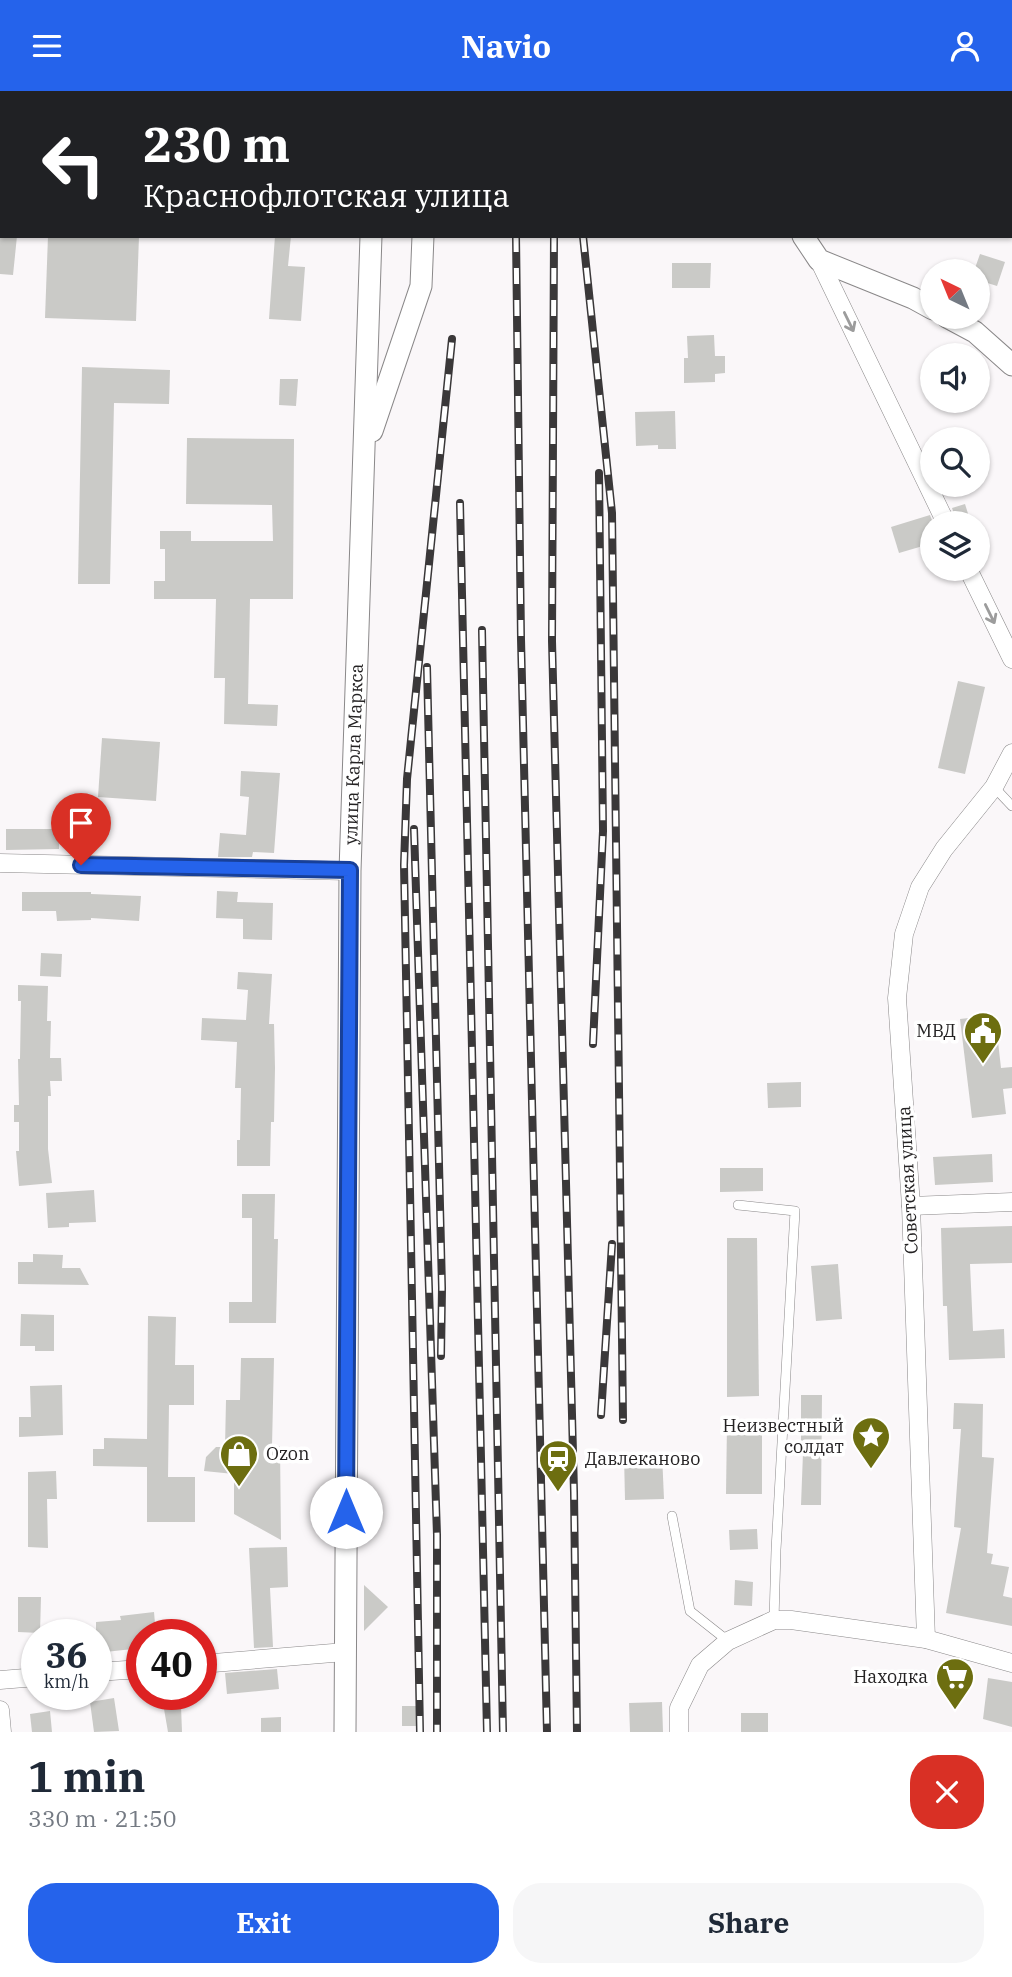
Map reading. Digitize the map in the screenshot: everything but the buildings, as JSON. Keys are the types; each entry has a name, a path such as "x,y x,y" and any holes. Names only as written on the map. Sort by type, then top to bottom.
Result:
{"street":[{"name":"улица Карла Маркса","path":"345,1732 350,870 371,238"},
{"path":"364,453 421,286 423,238"},
{"path":"804,238 819,260 940,511"},
{"path":"819,260 920,302"},
{"path":"969,329 1012,365"},
{"path":"974,581 1012,659"},
{"name":"Советская улица","path":"926,1639 911,1206 897,998 904,934 919,887 944,849 994,787 1012,753"},
{"path":"0,863 350,870"},
{"path":"911,1206 1012,1202"},
{"path":"679,1732 679,1708 700,1665 728,1641 774,1620 791,1620 926,1639 1012,1663"},
{"path":"217,1663 345,1652"},
{"path":"0,1680 21,1678"},
{"path":"0,1710 2,1732"}],"lane":[{"path":"994,787 1012,806"},
{"path":"738,1205 795,1211 774,1620"},
{"path":"671,1516 690,1611 728,1641"}],"railway":[{"path":"516,238 521,639 547,1732"},
{"path":"554,238 552,641 574,1492 577,1732"},
{"path":"583,238 612,513 623,1420"},
{"path":"420,1732 404,865 407,779 452,339"},
{"path":"593,1044 603,831 599,473"},
{"path":"460,503 487,1732"},
{"path":"482,630 503,1732"},
{"path":"427,667 442,1288 441,1356"},
{"path":"414,829 437,1535 437,1732"},
{"path":"601,1415 612,1244"}],"place":[{"name":"МВД","path":"983,1065"},
{"name":"Неизвестный солдат","path":"871,1470"},
{"name":"Ozon","path":"239,1488"},
{"name":"Давлеканово","path":"558,1493"},
{"name":"Находка","path":"955,1711"}],"route":[{"path":"81,865 350,870 346,1512"}]}
